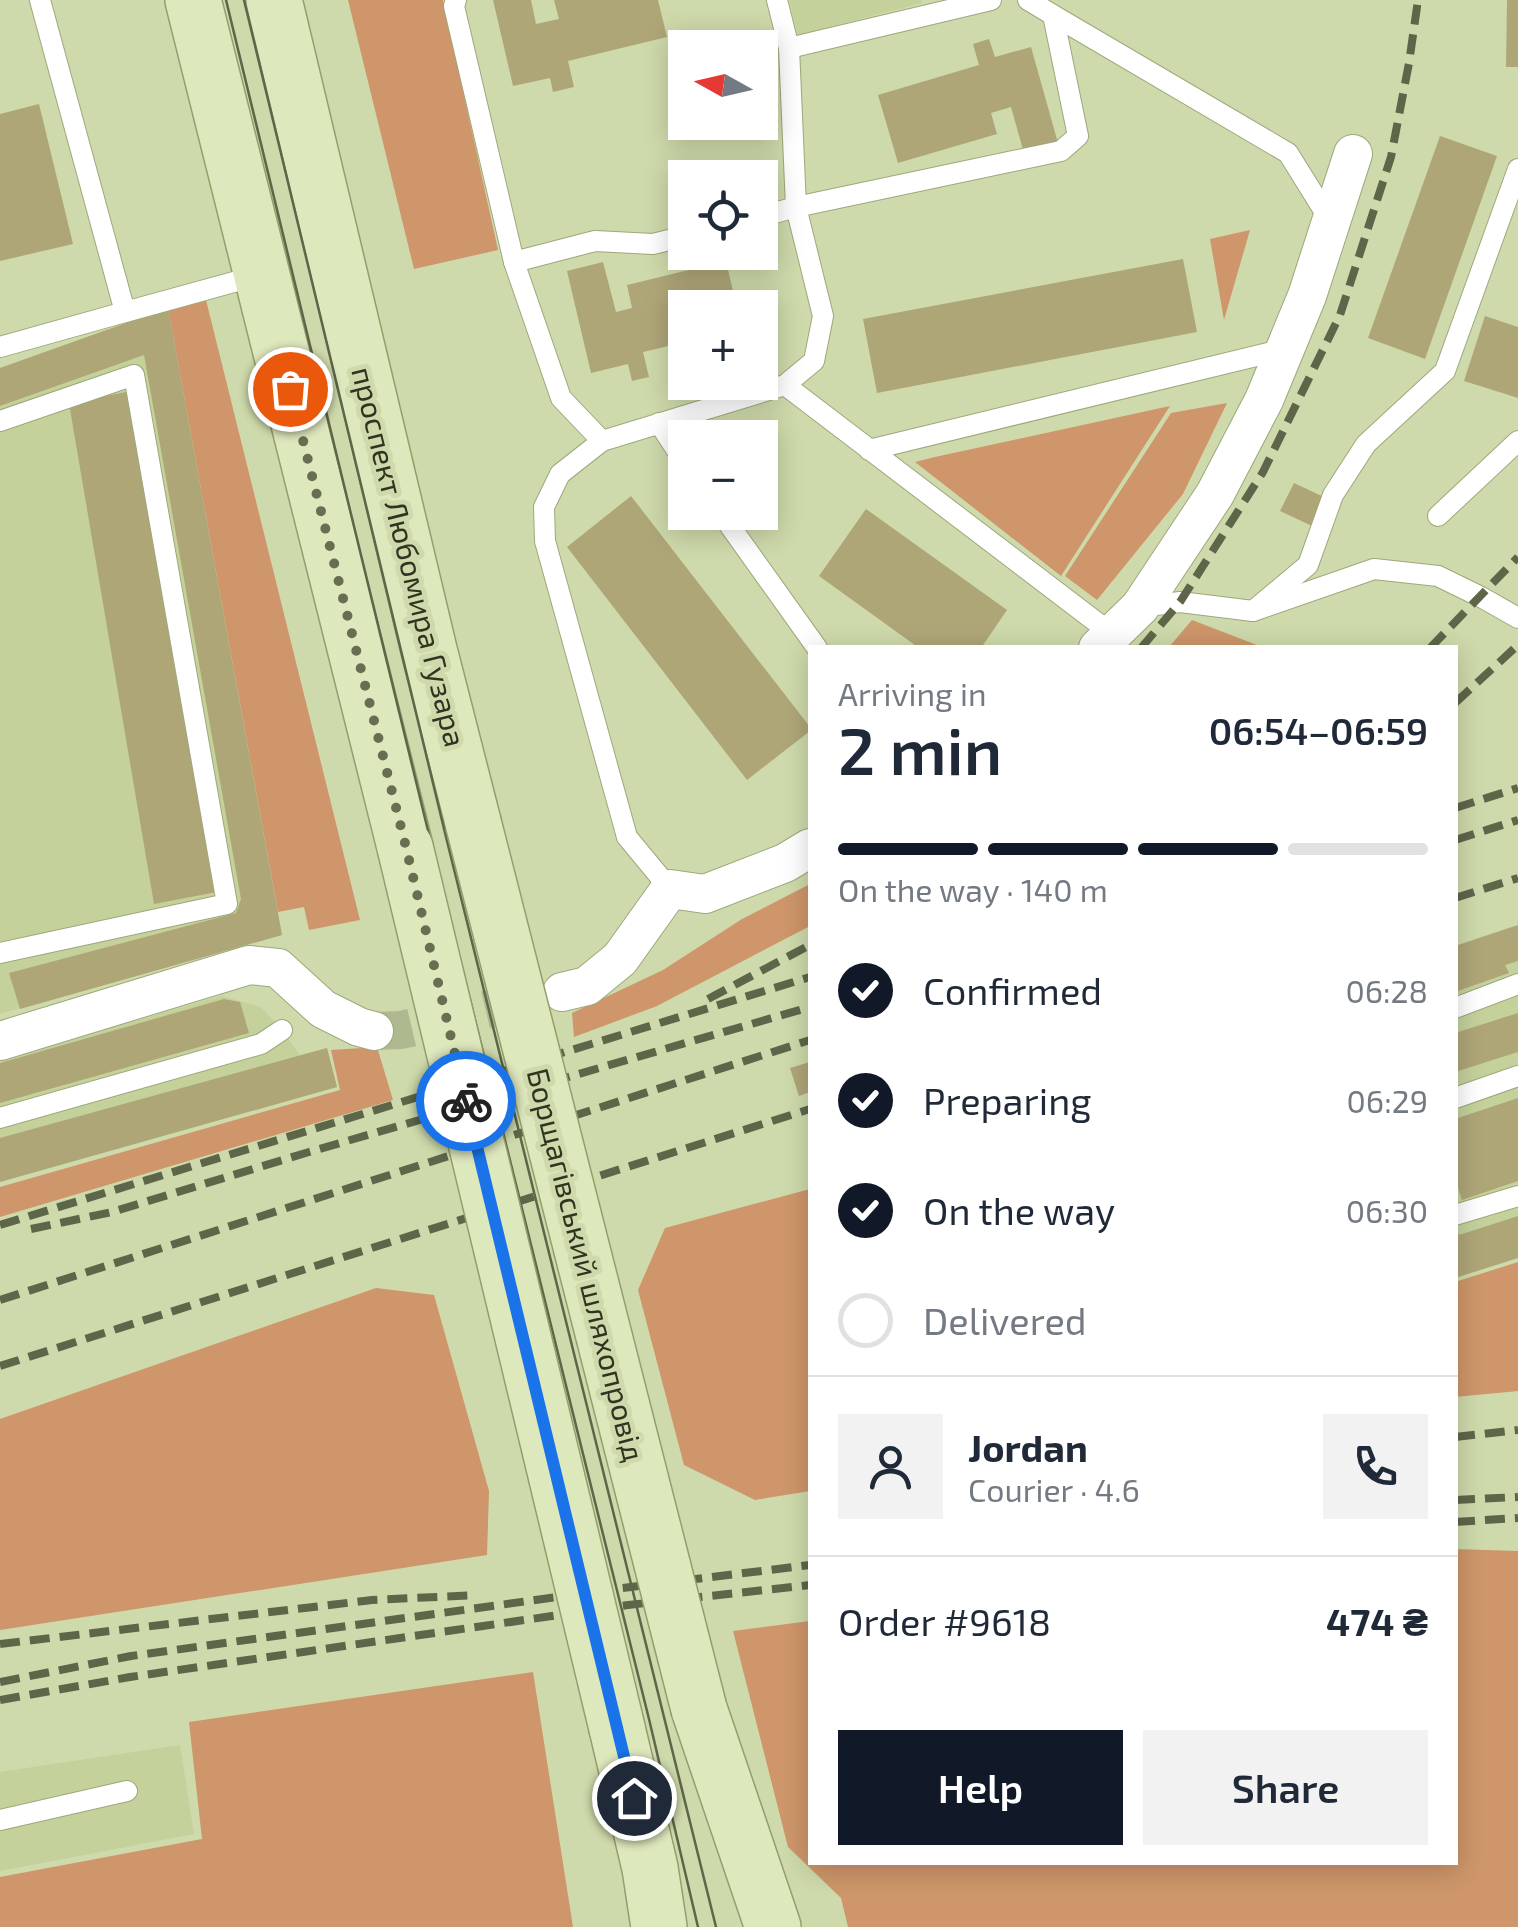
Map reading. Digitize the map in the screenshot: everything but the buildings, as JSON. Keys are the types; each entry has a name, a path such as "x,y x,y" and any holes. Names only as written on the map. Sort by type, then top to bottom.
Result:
{"main road":[{"path":"193,0 406,847 618,1728 650,1868 659,1927"},
{"name":"проспект Любомира Гузара","path":"274,0 473,822"},
{"name":"Борщагівський шляхопровід","path":"473,822 699,1709 773,1927"}],"street":[{"path":"1105,641 1140,607 1214,494 1264,400 1307,296 1353,154"},
{"path":"562,992 587,986 620,960 670,889 706,894 786,863 808,849"},
{"path":"0,1040 249,965 278,968 323,1009 374,1032"}],"lane":[{"path":"40,0 126,312"},
{"path":"456,0 454,6 514,262 561,398 602,441"},
{"path":"670,889 626,837 545,541 544,508 560,474 602,441 785,385 814,361 823,316 796,208 789,48 777,0"},
{"path":"789,48 990,0"},
{"path":"1028,0 1288,152 1331,222"},
{"path":"778,212 1061,151 1078,136 1052,15"},
{"path":"1253,611 1308,565 1333,495 1366,444 1445,372 1518,169"},
{"path":"514,262 595,241 654,244 668,240"},
{"path":"0,347 262,274"},
{"path":"870,450 1285,349"},
{"path":"0,421 134,375 227,904 0,953"},
{"path":"785,385 1105,641"},
{"path":"659,423 668,437"},
{"path":"1438,516 1518,441"},
{"path":"733,530 815,645"},
{"path":"1140,607 1180,602 1253,611 1374,569 1438,576 1518,618"},
{"path":"1458,1007 1518,984"},
{"path":"0,1118 262,1044 282,1030"},
{"path":"1458,1097 1518,1076"},
{"path":"1458,1209 1518,1196"},
{"path":"0,1820 127,1791"}],"shaded area":[{"path":"348,0 443,0 498,250 414,269"},
{"path":"789,0 921,0 922,3 798,35"},
{"path":"1250,230 1224,320 1210,239"},
{"path":"206,300 360,920 309,930 304,907 278,912 168,308"},
{"path":"168,308 282,935 0,1014 0,368"},
{"path":"1227,403 1183,494 1097,600 1065,576 1171,413"},
{"path":"1170,406 1061,576 915,462 935,457"},
{"path":"1192,620 1257,645 1171,645"},
{"path":"808,885 808,927 657,1006 574,1037 572,1013 663,970 742,919"},
{"path":"1518,925 1518,1258 1458,1277 1458,945"},
{"path":"222,996 261,1007 300,1055 327,1048 337,1087 0,1182 0,1059"},
{"path":"377,1047 393,1100 0,1217 0,1187 340,1090 331,1050"},
{"path":"808,1190 808,1491 755,1500 684,1465 638,1290 665,1228"},
{"path":"1518,1262 1518,1391 1458,1397 1458,1281"},
{"path":"376,1288 434,1295 489,1491 487,1555 0,1630 0,1419"},
{"path":"1458,1549 1518,1551 1518,1927 848,1927 841,1898 788,1847 733,1631 808,1621 808,1865 1458,1865"},
{"path":"533,1672 573,1927 0,1927 0,1877 202,1839 189,1722"},
{"path":"180,1745 194,1834 0,1871 0,1772"}],"tunnel":[{"path":"374,1031 401,1030 543,996"}],"tram line":[{"path":"226,0 698,1927"},
{"path":"244,0 716,1927"}],"railway":[{"path":"1144,645 1180,602 1263,472 1340,315 1391,157 1418,0"},
{"path":"1433,645 1518,557"},
{"path":"1458,700 1518,645"},
{"path":"1458,807 1518,788"},
{"path":"1458,839 1518,820"},
{"path":"1458,897 1518,878"},
{"path":"708,999 808,946"},
{"path":"0,1225 808,978"},
{"path":"31,1229 112,1212 808,1008"},
{"path":"0,1300 808,1041"},
{"path":"0,1366 808,1110"},
{"path":"1458,1437 1518,1430"},
{"path":"1458,1500 1518,1497"},
{"path":"1458,1522 1518,1518"},
{"path":"0,1682 131,1656 808,1565"},
{"path":"0,1700 130,1677 628,1605 808,1585"},
{"path":"0,1644 372,1600 477,1595"}],"way so far":[{"path":"290,389 466,1101"}],"route":[{"path":"466,1101 634,1798"}]}
